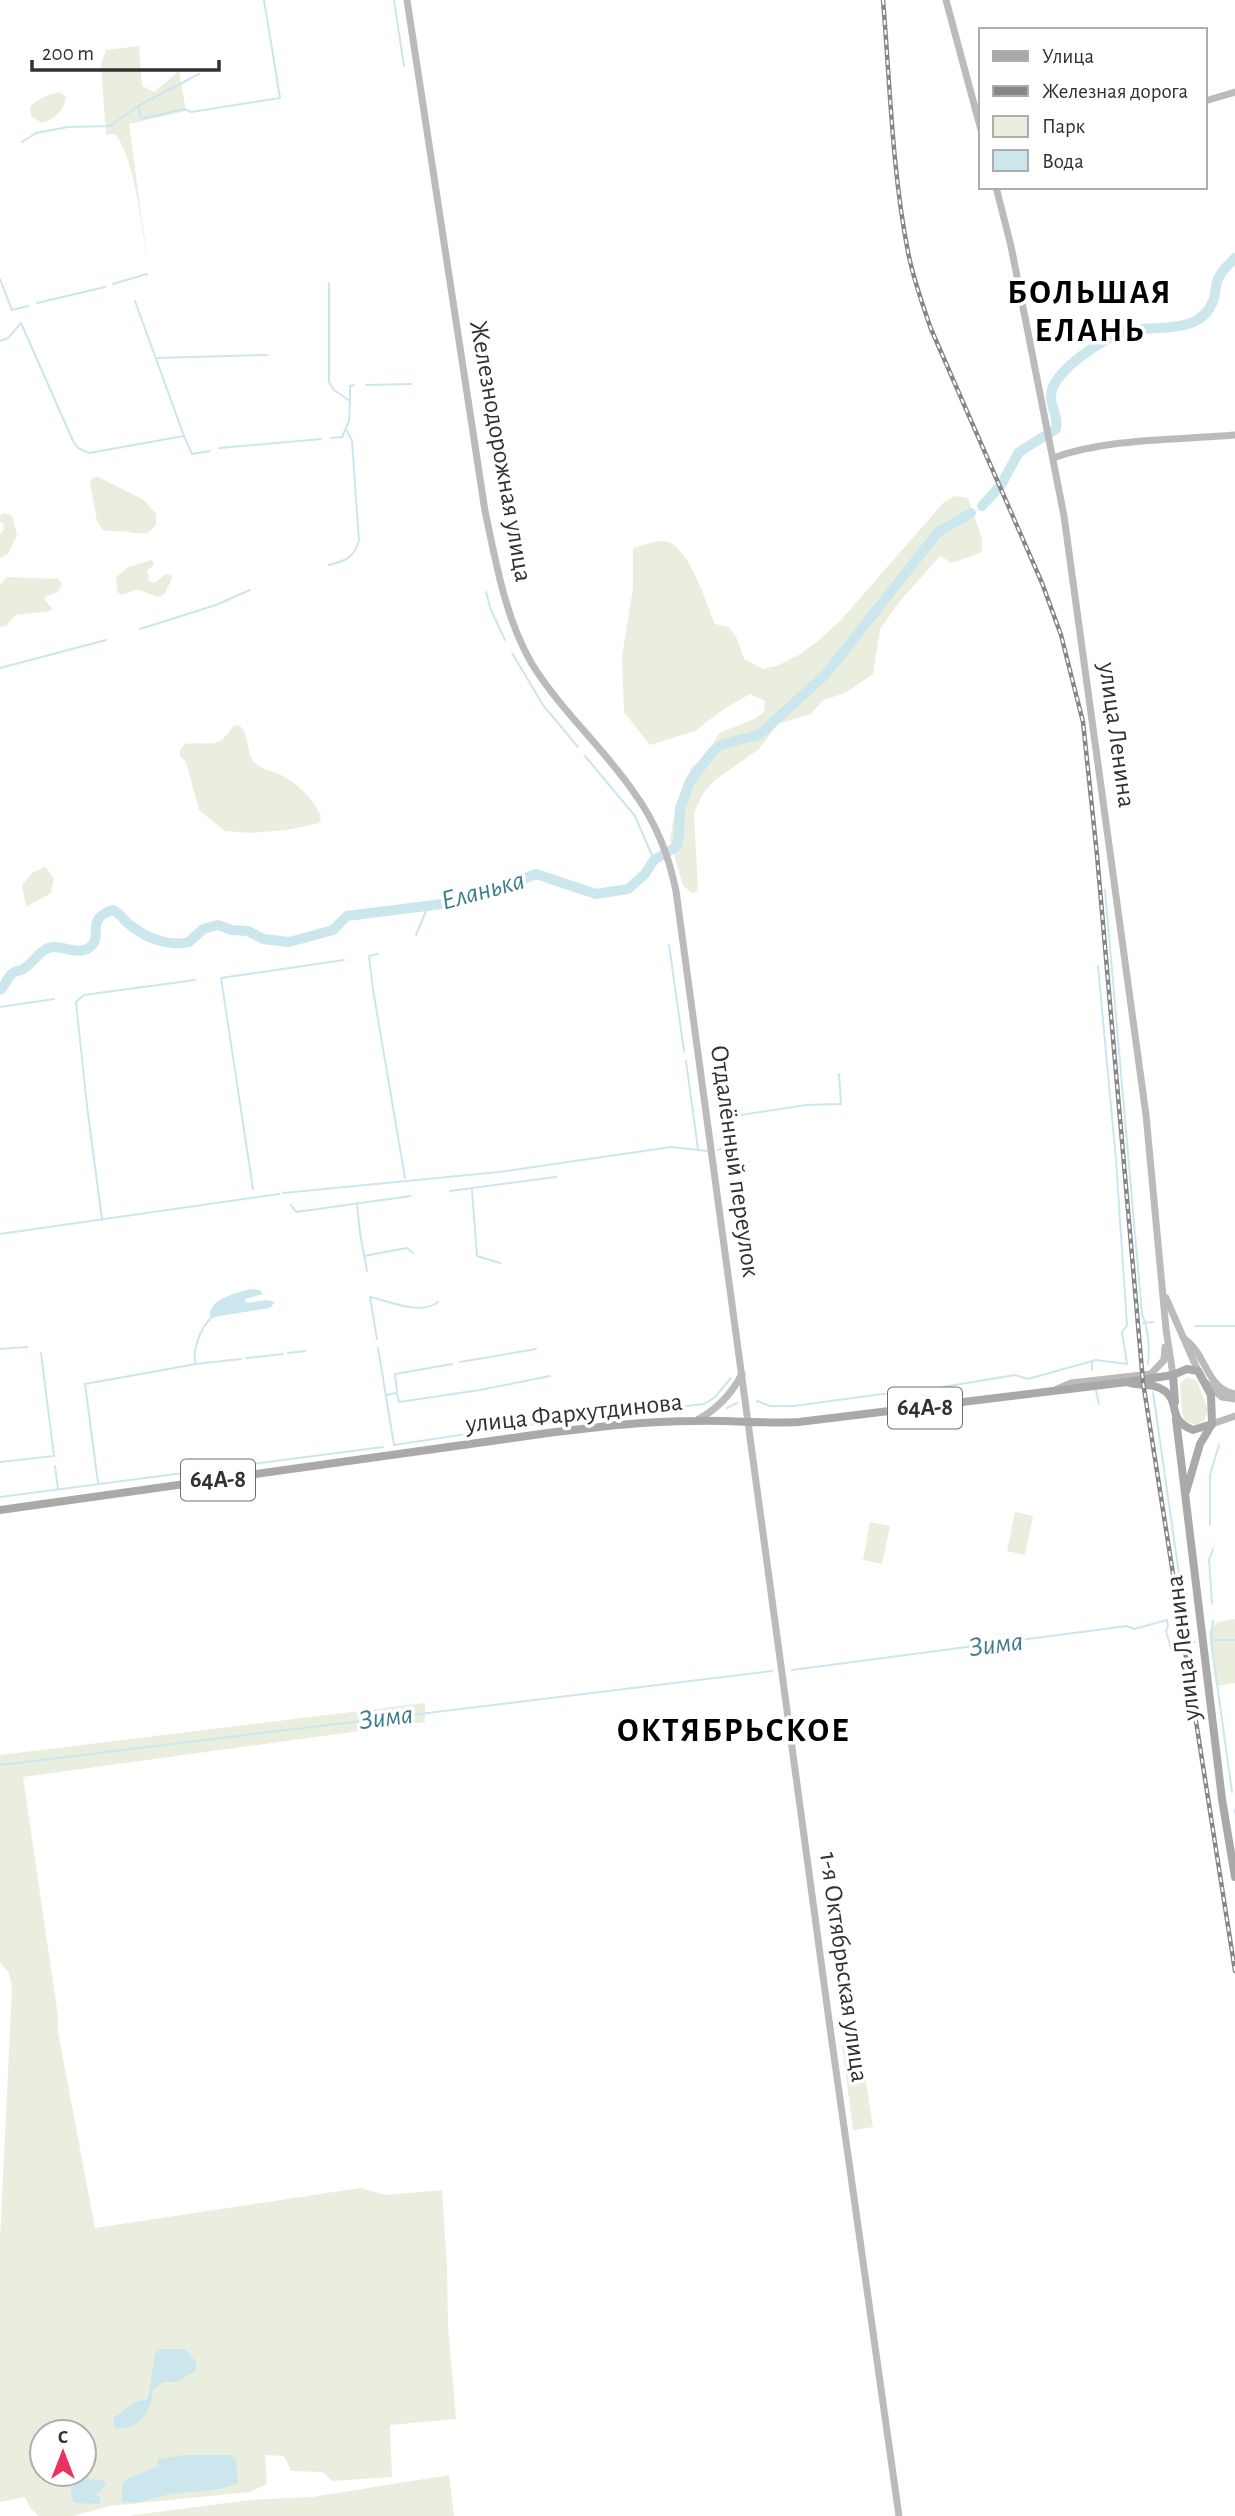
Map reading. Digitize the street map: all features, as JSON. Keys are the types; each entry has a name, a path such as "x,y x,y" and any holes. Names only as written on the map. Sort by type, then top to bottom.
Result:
{"main road":[{"name":"Железнодорожная улица","path":"407,0 485,511 500,581 519,638 531,662 550,691 635,794 659,835 672,873 678,905"},
{"path":"946,0 979,123"},
{"path":"1207,100 1235,92"},
{"name":"улица Ленина","path":"997,189 1011,246 1064,516 1146,1115 1166,1329 1173,1375"},
{"path":"1053,458 1099,445 1235,435"},
{"name":"Отдалённый переулок","path":"678,905 749,1423"},
{"name":"улица Ленина","path":"1164,1294 1198,1371"},
{"path":"1052,1391 1071,1384 1151,1374 1164,1360 1166,1329"},
{"path":"1184,1338 1194,1347 1216,1384 1222,1390 1235,1394"},
{"path":"1127,1382 1173,1375 1187,1369 1198,1371 1211,1395 1212,1424"},
{"path":"697,1420 717,1406 736,1385 742,1373"},
{"name":"64А-8","path":"1173,1375 1176,1417"},
{"path":"1204,1381 1222,1396 1235,1399"},
{"name":"улица Фархутдинова","path":"0,1510 625,1424 697,1420 774,1424 851,1417 1127,1382 1162,1389 1171,1397 1176,1417"},
{"path":"1176,1417 1182,1426 1193,1430 1235,1416"},
{"name":"улица Ленина","path":"1176,1417 1222,1798 1235,1877"},
{"name":"1-я Октябрьская улица","path":"749,1423 899,2516"},
{"name":"улица Ленина","path":"1184,1497 1200,1444 1212,1424"}],"green space":[{"path":"139,46 142,86 154,92 179,71 186,111 129,124 148,264 128,160 115,134 106,135 101,64 106,50"},
{"path":"60,92 66,97 61,110 55,116 42,123 31,116 30,107 33,104 43,97"},
{"path":"98,477 144,500 156,514 156,525 148,533 103,530 97,521 90,483 92,478"},
{"path":"954,496 968,498 982,539 982,552 952,563 940,556 900,601 880,629 873,674 845,693 823,700 811,714 778,724 759,749 715,780 703,793 694,813 698,891 693,893 683,886 670,840 676,804 691,768 708,753 719,733 754,719 764,712 765,701 750,694 695,731 650,745 624,712 622,657 633,588 633,548 659,541 678,549 701,587 715,624 729,627 737,639 744,659 763,669 777,666 799,655 819,640 841,620 944,502"},
{"path":"4,513 12,516 17,535 8,554 0,558 0,535 4,529 0,516"},
{"path":"151,560 154,562 147,570 149,581 154,583 166,574 171,575 172,579 164,595 157,597 137,589 122,595 117,592 116,577 129,567"},
{"path":"7,577 59,579 62,585 58,592 44,599 52,608 51,611 15,615 6,626 0,627 0,585"},
{"path":"238,725 245,733 255,763 263,769 286,777 304,792 321,816 319,823 287,830 252,833 225,831 199,810 180,750 185,744 218,742 233,726"},
{"path":"45,867 54,878 51,893 26,907 22,885 32,873"},
{"path":"1187,1377 1197,1381 1208,1410 1204,1421 1195,1425 1185,1421 1182,1413 1180,1384"},
{"path":"1015,1512 1033,1516 1025,1555 1007,1551"},
{"path":"870,1522 890,1526 882,1564 863,1560"},
{"path":"1235,1619 1235,1683 1216,1686 1209,1631 1218,1622"},
{"path":"425,1703 425,1722 23,1777 58,2016 58,2032 95,2228 360,2188 386,2195 442,2190 448,2325 456,2419 390,2425 392,2477 332,2481 323,2472 291,2471 284,2456 265,2455 267,2484 249,2492 110,2506 73,2516 39,2516 30,2508 25,2497 0,2502 0,2240 12,1989 9,1973 0,1962 0,1755"},
{"path":"860,2042 873,2127 853,2130 842,2045"},
{"path":"449,2475 454,2516 127,2516 251,2500 312,2497"}],"water":[{"path":"250,1289 260,1290 263,1294 245,1299 246,1303 267,1300 275,1302 270,1308 210,1319 210,1312 217,1302"},
{"path":"160,2349 185,2349 197,2363 195,2371 177,2382 164,2382 153,2389 150,2405 143,2418 131,2426 115,2429 113,2418 135,2402 148,2399 155,2354"},
{"path":"183,2455 231,2455 236,2460 238,2483 221,2488 175,2493 140,2502 122,2502 122,2484 127,2479 158,2466 158,2459"},
{"path":"98,2480 103,2480 106,2485 96,2494 100,2504 74,2503 71,2488 98,2488"}],"waterway":[{"path":"138,106 141,119 184,109 191,112 280,98 264,0"},
{"path":"394,0 404,66"},
{"path":"22,142 36,133 68,127 110,126 138,106 199,74"},
{"name":"Еланька","path":"1142,329 1183,326 1201,318 1213,301 1219,276 1235,258"},
{"path":"113,284 147,274"},
{"path":"0,279 12,310 28,306"},
{"path":"329,283 329,382 334,390 350,401 349,421 342,437 331,438"},
{"path":"37,303 105,287"},
{"path":"0,341 8,338 21,323 78,448 89,453 184,436 135,301"},
{"name":"Еланька","path":"982,506 1001,485 1019,452 1056,429 1051,397 1053,387 1060,376 1095,346 1131,329"},
{"path":"156,358 267,355"},
{"path":"366,385 411,384"},
{"path":"350,401 350,386 354,385"},
{"path":"329,565 348,558 359,541 352,441 347,431"},
{"path":"184,436 192,454 210,451"},
{"path":"219,448 321,439"},
{"name":"Еланька","path":"0,990 14,972 27,967 48,948 81,951 90,947 94,943 99,918 113,910 136,930 166,942 189,942 203,929 218,925 232,930 248,931 263,939 289,942 333,930 347,916 466,901 536,874 596,894 628,889 644,875 654,860 676,847 680,809 690,781 713,751 723,744 759,735 826,674 938,532 971,513"},
{"path":"140,629 216,605 250,590"},
{"path":"486,592 505,640"},
{"path":"0,668 106,640"},
{"path":"512,653 543,705 578,747"},
{"path":"585,756 635,816 654,860"},
{"path":"1105,890 1142,1314 1148,1339 1148,1364"},
{"path":"416,935 428,906"},
{"path":"669,945 684,1051"},
{"path":"378,954 369,956 373,990 405,1178"},
{"path":"253,1189 221,978 344,960"},
{"path":"757,1401 770,1406 794,1406 913,1392 1015,1375 1028,1379 1096,1360 1127,1364 1122,1332 1127,1325 1116,1160 1098,966"},
{"path":"102,1220 76,1002 84,995 195,980"},
{"path":"0,1007 54,999"},
{"path":"686,1061 698,1149"},
{"path":"734,1116 806,1105 841,1104 839,1074"},
{"path":"718,1150 724,1147 719,1118 725,1117"},
{"path":"283,1193 499,1172 671,1147 707,1151"},
{"path":"450,1191 556,1177"},
{"path":"472,1190 477,1256 500,1263"},
{"path":"0,1234 279,1194"},
{"path":"291,1205 296,1212 411,1196"},
{"path":"357,1203 367,1271"},
{"path":"364,1256 407,1248 413,1253"},
{"path":"377,1339 370,1297 414,1308 423,1308 438,1302"},
{"path":"195,1363 198,1340 210,1319"},
{"path":"1143,1323 1153,1322"},
{"path":"1195,1326 1235,1326"},
{"path":"0,1349 27,1347"},
{"path":"378,1348 394,1445 547,1422 704,1404 714,1398 731,1378"},
{"path":"460,1362 536,1349"},
{"path":"288,1353 305,1351"},
{"path":"0,1462 54,1456 41,1353"},
{"path":"246,1358 283,1354"},
{"path":"98,1483 85,1384 196,1364 241,1359"},
{"path":"1092,1361 1092,1370"},
{"path":"397,1392 395,1374 452,1364"},
{"path":"386,1395 397,1393 399,1402 550,1376"},
{"path":"1096,1391 1099,1404"},
{"path":"1153,1392 1186,1623"},
{"path":"727,1408 737,1403"},
{"path":"1210,1525 1210,1475 1219,1445"},
{"path":"0,1497 383,1447"},
{"path":"55,1466 58,1489"},
{"path":"1212,1603 1209,1560 1213,1549"},
{"name":"Зима","path":"792,1670 1127,1626 1134,1629 1167,1620 1166,1631 1171,1648 1175,1647"},
{"path":"1213,1621 1211,1640 1232,1792"},
{"name":"Зима","path":"1212,1640 1235,1640"},
{"name":"Зима","path":"1189,1644 1195,1642"},
{"name":"Зима","path":"0,1765 772,1671"}],"railway":[{"path":"883,0 898,190 912,271 931,329 1042,583 1061,635 1083,722 1143,1382 1235,1971"}],"district":[{"name":"БОЛЬШАЯ ЕЛАНЬ","path":"1090,312"},
{"name":"ОКТЯБРЬСКОЕ","path":"734,1731"}]}
